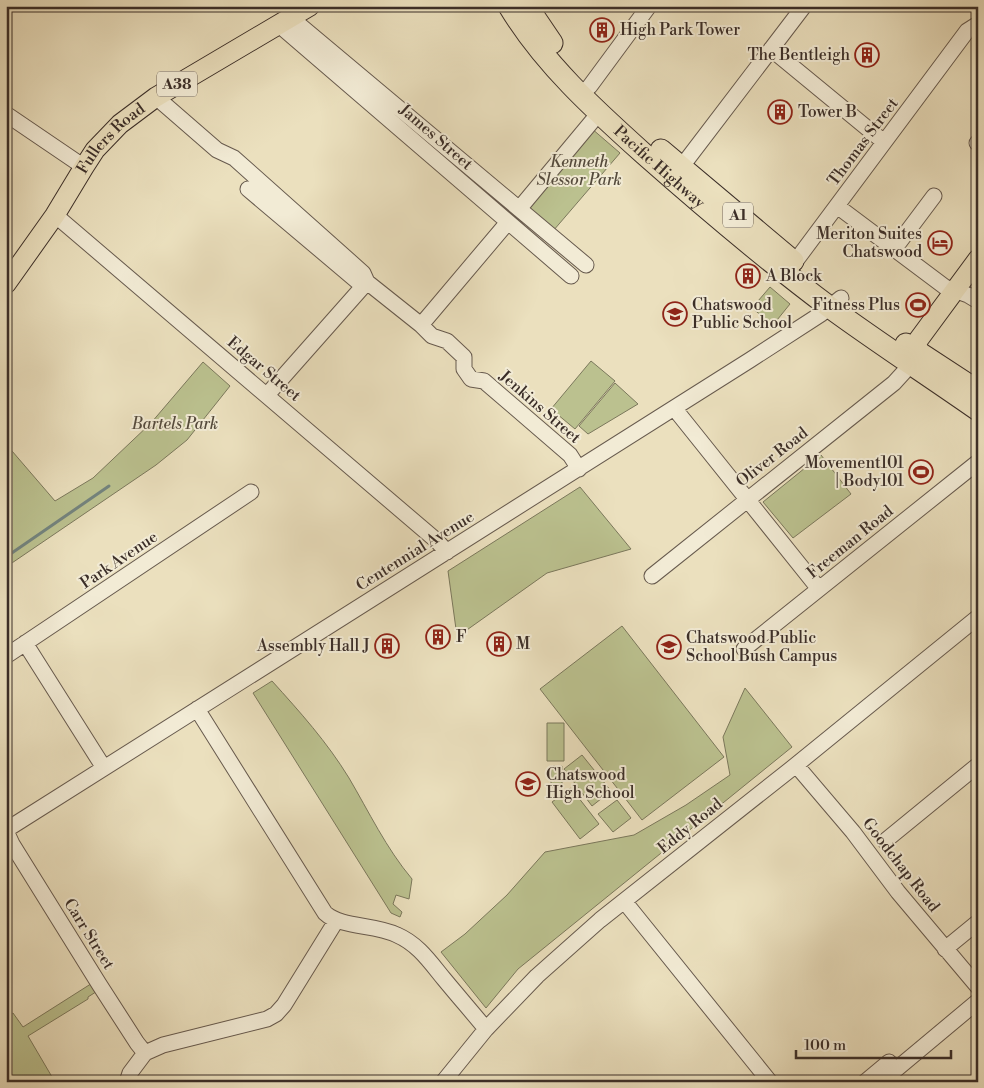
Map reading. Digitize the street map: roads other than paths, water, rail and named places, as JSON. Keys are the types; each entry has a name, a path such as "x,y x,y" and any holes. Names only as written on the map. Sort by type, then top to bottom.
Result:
{"highway":[{"name":"Pacific Highway","path":"509,6 518,23 537,46 677,173"},
{"name":"Pacific Highway","path":"527,6 599,113 677,173 836,303 887,332 911,355 978,410"},
{"name":"Pacific Highway","path":"911,355 978,391"}],"main road":[{"name":"Fullers Road","path":"6,284 55,215 95,150 120,124 156,97 310,6"},
{"path":"911,355 919,339 978,259"}],"street":[{"path":"585,90 649,6"},
{"path":"677,173 804,6"},
{"name":"James Street","path":"284,21 586,265"},
{"name":"James Street","path":"284,21 571,276"},
{"name":"Thomas Street","path":"791,268 884,142 973,27"},
{"path":"771,49 884,142"},
{"name":"Jenkins Street","path":"156,97 217,150 234,158 363,273 366,282"},
{"path":"519,209 599,113"},
{"path":"6,114 84,167"},
{"name":"Jenkins Street","path":"248,189 357,281 366,282 421,325 432,336 447,341 464,356 464,368 471,378 484,381 570,455 579,469"},
{"path":"895,248 934,196"},
{"path":"837,206 945,287 968,295 978,301"},
{"name":"Edgar Street","path":"55,215 442,545 447,552"},
{"path":"421,325 508,222"},
{"path":"267,395 366,282"},
{"name":"Centennial Avenue","path":"6,831 579,469 836,303"},
{"name":"Oliver Road","path":"652,576 894,383 904,372 911,355"},
{"path":"674,408 819,589"},
{"name":"Freeman Road","path":"744,649 978,462"},
{"name":"Park Avenue","path":"6,656 251,492"},
{"name":"Eddy Road","path":"444,1082 486,1029 537,976 624,901 796,765 978,617"},
{"path":"25,643 104,768"},
{"path":"197,709 325,913 336,920 389,931 415,945 486,1029"},
{"name":"Goodchap Road","path":"796,765 853,832 898,892 978,988"},
{"path":"885,841 975,773"},
{"name":"Carr Street","path":"6,831 12,844 99,984 145,1053"},
{"path":"624,901 770,1082"},
{"path":"127,1082 130,1073 145,1053 163,1045 267,1019 276,1014 284,1005 336,920"},
{"path":"945,949 978,922"},
{"path":"881,1082 978,1001"},
{"path":"865,1082 922,1035"}],"waterway":[{"path":"6,557 109,486"}],"place":[{"name":"High Park Tower","path":"602,30"},
{"name":"The Bentleigh","path":"867,55"},
{"name":"Tower B","path":"780,112"},
{"name":"Meriton Suites Chatswood","path":"940,243"},
{"name":"A Block","path":"748,276"},
{"name":"Fitness Plus","path":"918,305"},
{"name":"Chatswood Public School","path":"675,314"},
{"name":"Movement101 | Body101","path":"921,472"},
{"name":"F","path":"438,637"},
{"name":"M","path":"499,644"},
{"name":"Assembly Hall J","path":"387,646"},
{"name":"Chatswood Public School Bush Campus","path":"669,647"},
{"name":"Chatswood High School","path":"528,784"}],"park label":[{"name":"Kenneth Slessor Park","path":"579,171"},
{"name":"Bartels Park","path":"175,424"}]}
